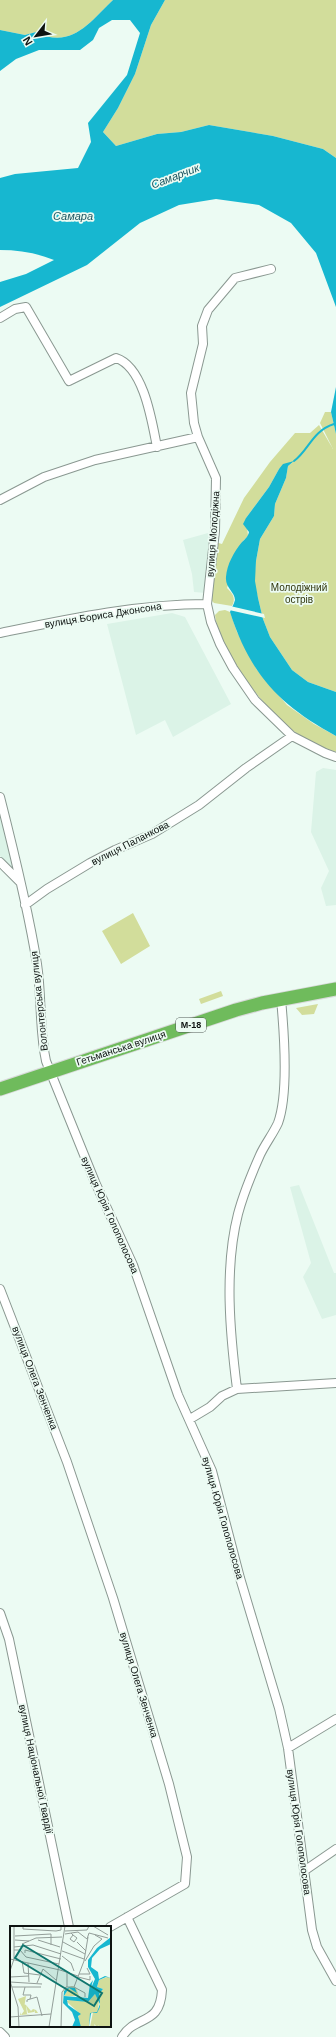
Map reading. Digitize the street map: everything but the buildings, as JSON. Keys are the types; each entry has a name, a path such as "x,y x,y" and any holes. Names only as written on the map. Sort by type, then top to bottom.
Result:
{"highway":[{"name":"Гетьманська вулиця","path":"0,1089 236,1010 281,999 336,989"}],"street":[{"name":"вулиця Молодіжна","path":"207,604 215,531 216,478 198,437 193,417 191,393 203,344 202,326 208,310 235,278 271,269"},
{"path":"0,318 15,309 26,307 69,381 116,358 124,360 136,377 147,401 157,447"},
{"path":"0,500 44,477 95,460 198,437"},
{"name":"вулиця Бориса Джонсона","path":"0,633 113,611 171,604 207,604"},
{"path":"207,604 215,632 233,668 255,700 292,736 319,750 336,756"},
{"name":"вулиця Паланкова","path":"25,905 47,889 90,864 115,850 152,834 199,805 246,768 292,736"},
{"name":"Волонтерська вулиця","path":"0,798 21,883 37,966 42,1042 50,1072"},
{"path":"0,862 21,883"},
{"path":"237,1389 230,1336 231,1273 234,1241 238,1214 260,1155 278,1122 285,1083 281,999"},
{"name":"вулиця Юрія Голополосова","path":"50,1072 95,1182 133,1265 178,1395 212,1471 240,1578 269,1670 288,1748 304,1871 317,1947 336,1982"},
{"name":"вулиця Олега Зенченка","path":"0,1289 67,1462 113,1598 169,1784 187,1857 185,1884 127,1917"},
{"path":"190,1419 210,1407 222,1396 237,1389 336,1383"},
{"name":"вулиця Національної Гвардії","path":"0,1613 9,1639 70,1926"},
{"path":"288,1748 336,1719"},
{"path":"304,1871 336,1848"},
{"path":"111,1926 127,1917 162,1990 162,2002 155,2014 126,2030 122,2037"},
{"path":"0,2032 5,2037"}],"shaded area":[{"path":"208,533 210,546 206,593 194,592 192,574 183,540"},
{"path":"172,613 185,617 231,704 173,737 165,720 136,735 107,624"},
{"path":"323,768 336,770 336,905 326,906 321,888 329,871 311,832 316,772"},
{"path":"0,813 13,868 0,856"},
{"path":"299,1185 334,1273 336,1273 336,1315 322,1319 303,1277 311,1263 290,1187"}],"green space":[{"path":"0,0 113,0 88,25 70,36 60,38 48,37 36,32 25,35 0,30"},
{"path":"165,0 336,0 336,158 323,149 273,136 209,125 181,132 157,134 116,146 103,132 118,108 135,74 151,25"},
{"name":"Молодіжний острів","path":"325,412 331,412 336,434 336,692 308,682 292,670 270,637 263,619 254,581 260,539 274,516 275,504 286,478 288,466 293,462 279,469 269,487 246,518 248,536 242,542 227,588 233,596 234,601 232,606 214,603 210,599 216,561 215,542 222,544 244,498 270,462 295,433 310,433 319,425 333,449 320,423"},
{"path":"225,610 230,612 237,632 257,670 287,705 314,724 336,736 336,752 314,744 299,735 270,710 245,679 234,662 218,629 215,615 219,611"},
{"path":"133,913 150,946 121,964 102,931"},
{"path":"221,991 223,996 201,1004 199,999"},
{"path":"318,1004 314,1014 302,1015 296,1008"}],"water":[{"name":"Самара","path":"113,0 165,0 151,25 135,74 118,108 103,132 116,146 157,134 181,132 209,125 273,136 323,149 336,158 336,307 316,253 291,223 259,205 216,199 179,205 140,223 87,265 0,307 0,282 26,274 54,260 28,252 0,250 0,178 15,174 78,168 91,142 88,123 127,75 140,33 130,20 112,20 99,28 93,40 80,50 39,50 16,59 0,71 0,30 25,35 36,32 48,37 60,38 70,36 88,25"},
{"path":"336,387 336,434 331,412"},
{"path":"294,461 288,466 286,478 275,504 274,516 260,539 256,561 255,581 263,619 270,637 292,670 308,682 336,692 336,736 298,712 269,686 247,653 230,612 235,597 228,587 226,577 229,563 242,542 249,534 243,524 283,464"}],"pier":[{"path":"230,606 264,614 265,618 229,610"}],"waterway":[{"path":"294,461 321,431 334,424"}],"water label":[{"name":"Самарчик","path":"175,176"}]}
